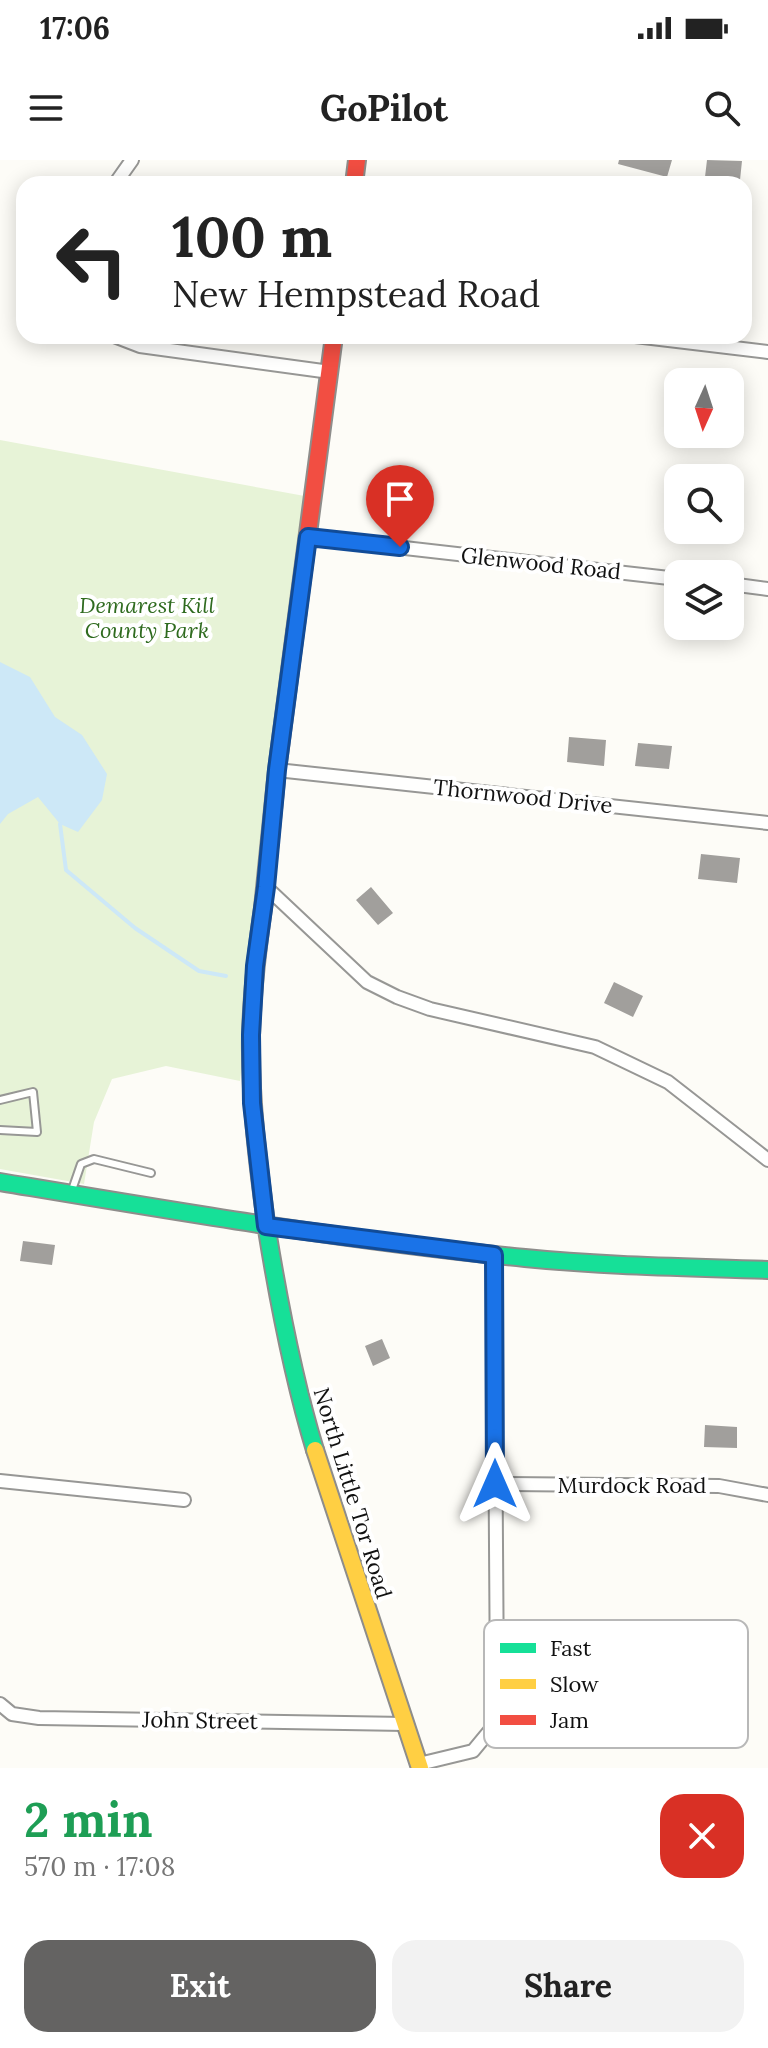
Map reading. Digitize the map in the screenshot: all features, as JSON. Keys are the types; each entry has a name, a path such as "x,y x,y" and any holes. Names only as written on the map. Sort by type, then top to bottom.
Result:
{"street":[{"path":"135,344 330,372"},
{"name":"North Little Tor Road","path":"333,344 277,770 255,966 251,1035 252,1103 278,1300 302,1408 419,1766"},
{"path":"702,344 768,352"},
{"name":"Glenwood Road","path":"308,537 664,577"},
{"path":"744,586 768,589"},
{"name":"Thornwood Drive","path":"277,770 768,823"},
{"path":"266,887 367,982 430,1009 595,1047 668,1082 768,1160"},
{"path":"0,1182 266,1226 494,1255 582,1263 768,1270"},
{"path":"494,1255 496,1620"},
{"path":"0,1481 184,1500"},
{"name":"Murdock Road","path":"495,1484 719,1486 768,1495"},
{"name":"John Street","path":"0,1704 12,1714 39,1718 405,1724"},
{"path":"419,1766 473,1751 484,1738"}],"lane":[{"path":"0,1100 33,1092 37,1132 0,1130"},
{"path":"71,1194 81,1164 94,1159 151,1173"}],"green space":[{"name":"Demarest Kill County Park","path":"0,440 310,497 240,1081 166,1066 112,1079 94,1122 84,1184 0,1169"}],"water":[{"path":"0,662 30,677 55,717 82,735 107,774 102,800 78,832 60,824 38,797 8,814 0,824"}],"building":[{"path":"619,160 672,160 667,176 618,164"},
{"path":"707,160 742,161 740,176 705,176"},
{"path":"569,737 606,740 604,766 567,762"},
{"path":"638,743 672,746 669,769 635,766"},
{"path":"701,854 740,858 737,883 698,879"},
{"path":"371,887 393,913 378,925 356,900"},
{"path":"614,982 643,996 633,1017 604,1003"},
{"path":"23,1241 55,1245 52,1265 20,1261"},
{"path":"382,1339 390,1358 373,1366 365,1346"},
{"path":"705,1425 737,1427 737,1448 704,1447"}],"waterway":[{"path":"60,824 66,870 135,928 199,971 226,976"}],"traffic: fast":[{"path":"263,908 252,1004 255,1133 267,1230 282,1313 315,1450"},
{"path":"0,1182 262,1224 459,1251 585,1263 768,1270"}],"traffic: slow":[{"path":"263,908 295,632"},
{"path":"315,1450 420,1768"}],"traffic: jam":[{"path":"355,176 357,160"},
{"path":"295,632 333,344"}],"route":[{"path":"400,547 308,537 255,966 251,1035 252,1103 258,1167 266,1226 494,1255 495,1484"}]}
